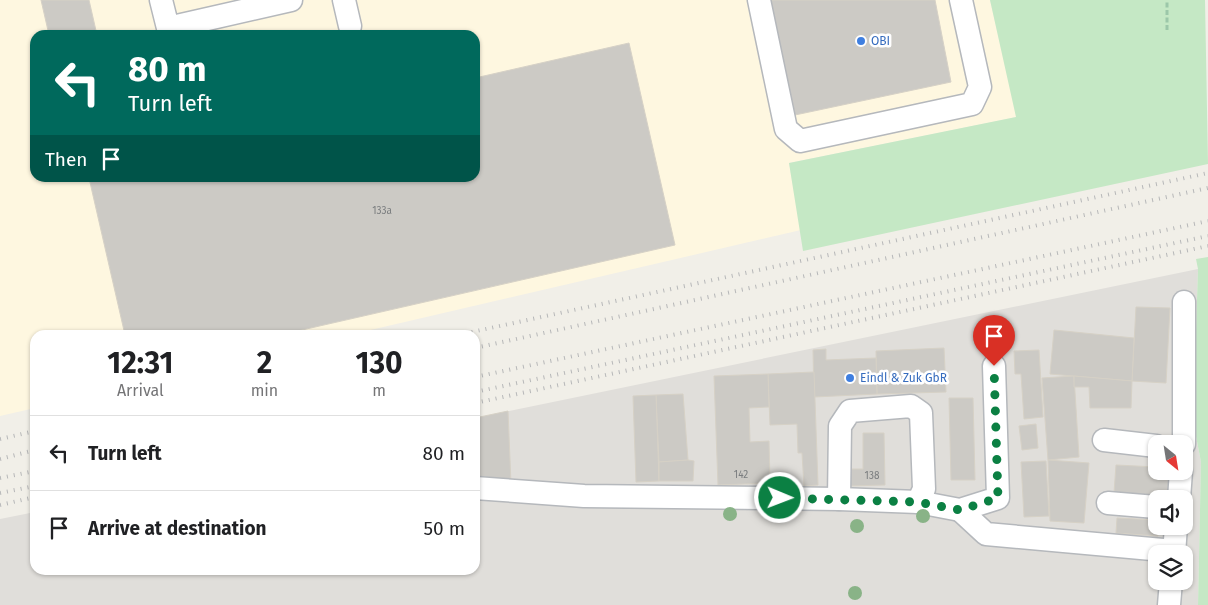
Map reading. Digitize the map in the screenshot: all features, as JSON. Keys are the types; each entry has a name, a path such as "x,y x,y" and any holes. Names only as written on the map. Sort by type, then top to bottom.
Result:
{"street":[{"path":"161,0 168,28 291,0"},
{"path":"344,0 350,26"},
{"path":"759,0 786,129 800,141 972,104 980,87 961,0"},
{"path":"1184,302 1184,435"},
{"path":"480,488 584,496 839,499 918,502 960,510 998,498 994,366"},
{"path":"839,499 840,426 850,411 911,406 921,413 924,489 918,502"},
{"path":"1104,440 1148,445"},
{"path":"1108,503 1148,506"},
{"path":"960,510 986,534 1148,550"},
{"path":"1170,605 1171,590"}],"path":[{"path":"1167,0 1167,30"}],"shaded area":[{"path":"0,0 990,0 1017,117 789,163 801,230 371,330 30,330 30,409 0,416"},
{"path":"1198,269 1193,421 1201,462 1198,605 0,605 0,519 30,513 30,575 480,575 480,417"}],"green space":[{"path":"990,0 1205,0 1208,164 803,251 789,163 1016,117"},
{"path":"1208,257 1208,605 1198,605 1201,462 1193,421 1198,269 1196,259"}],"building":[{"path":"41,0 89,0 96,30 48,30"},
{"name":"OBI","path":"770,0 935,0 951,82 795,115"},
{"path":"629,43 675,245 302,330 124,330 90,182 480,182 480,77"},
{"path":"1136,307 1170,308 1166,383 1132,381"},
{"path":"1054,330 1134,338 1132,381 1050,374"},
{"path":"944,348 946,392 877,394 876,351"},
{"path":"826,349 826,360 876,358 877,394 814,397 813,350"},
{"path":"1039,350 1043,417 1024,419 1021,374 1015,374 1014,351"},
{"path":"814,372 818,485 804,486 802,453 798,453 797,424 770,425 768,374"},
{"path":"768,374 769,407 749,408 750,442 769,441 770,483 718,485 714,376"},
{"path":"1074,376 1079,457 1048,460 1042,378"},
{"path":"1074,376 1132,381 1131,408 1090,408 1089,387 1074,387"},
{"path":"683,394 688,460 659,462 656,395"},
{"path":"656,395 659,481 636,482 633,396"},
{"path":"949,398 973,398 975,480 951,480"},
{"path":"508,411 511,484 480,484 480,417"},
{"path":"1036,424 1038,448 1022,450 1019,426"},
{"path":"863,433 884,433 885,485 846,486 845,469 863,469"},
{"path":"1048,460 1089,463 1084,523 1050,521"},
{"path":"694,461 693,481 659,481 659,462"},
{"path":"1046,461 1049,516 1024,517 1021,462"},
{"path":"1116,465 1148,467 1148,480 1170,480 1169,490 1148,490 1148,495 1114,493"},
{"path":"1117,518 1148,520 1148,535 1158,536 1116,533"}],"railway":[{"path":"480,330 1208,173"},
{"path":"480,347 1208,188"},
{"path":"480,376 1208,221"},
{"path":"480,391 1208,236"},
{"path":"480,402 1208,246"},
{"path":"0,439 30,432"},
{"path":"0,459 30,451"},
{"path":"0,478 30,472"},
{"path":"0,493 30,487"},
{"path":"0,505 30,498"}],"place":[{"name":"OBI","path":"861,41"},
{"name":"Eindl & Zuk GbR","path":"850,378"}],"route":[{"path":"780,498 918,502 960,510 998,498 994,366"}]}
